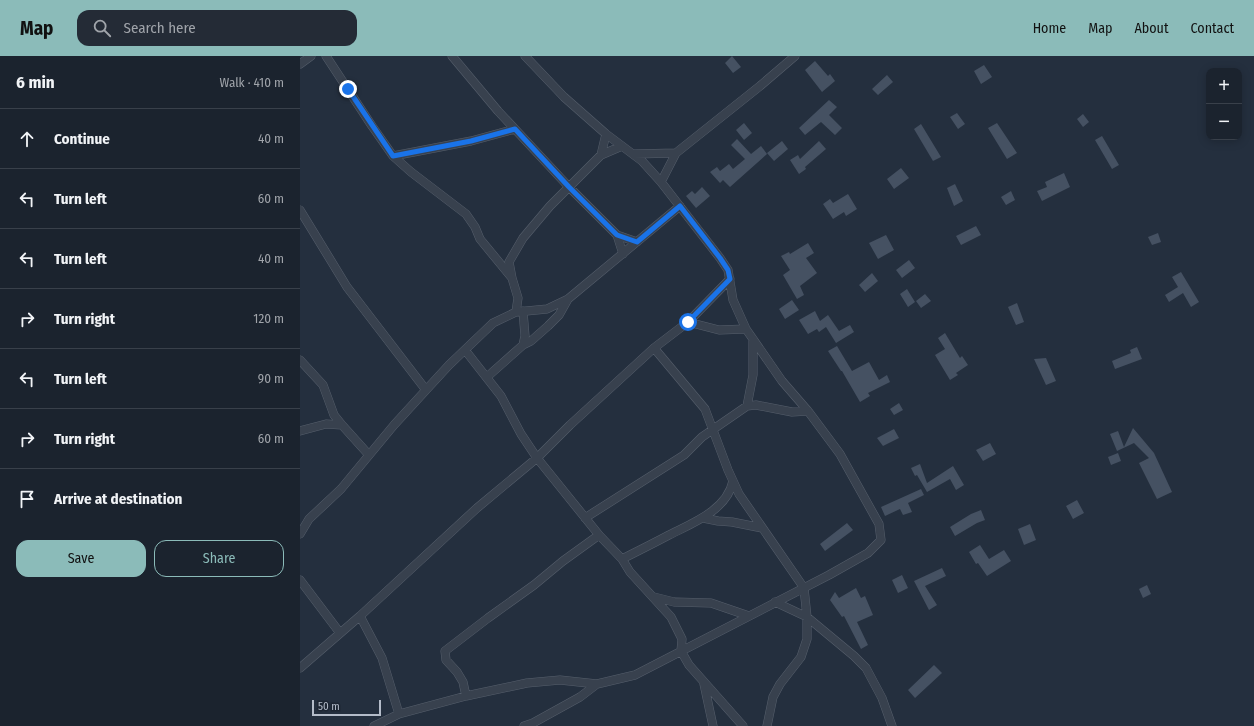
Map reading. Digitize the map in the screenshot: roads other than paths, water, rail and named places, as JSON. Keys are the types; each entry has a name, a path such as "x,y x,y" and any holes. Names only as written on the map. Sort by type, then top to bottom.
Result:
{"street":[{"path":"300,64 311,56"},
{"path":"326,56 393,156 411,172 466,214 475,226 480,239 512,278"},
{"path":"452,56 515,129 569,187 617,235 637,242"},
{"path":"374,726 399,714 466,696 527,683 560,680 597,684 635,674 804,588 868,553 881,540 879,524 840,454 808,411 782,381 746,330 733,300 728,270 720,258 661,182 642,161 606,134 564,97 525,56"},
{"path":"661,182 676,153 795,56"},
{"path":"393,156 471,141 515,129"},
{"path":"601,155 606,134"},
{"path":"523,345 525,336 509,262 523,238 550,206 601,155 622,146"},
{"path":"634,154 676,153"},
{"path":"300,534 309,518 341,489 426,390 493,324 519,311 547,309 568,299 680,206"},
{"path":"300,210 347,287 426,390"},
{"path":"617,235 623,254"},
{"path":"300,668 360,616 477,508 537,458 570,425 654,348 688,322 730,279"},
{"path":"487,377 523,345 531,341 559,315 568,299"},
{"path":"688,322 719,330 746,330"},
{"path":"747,406 752,375 753,339"},
{"path":"654,348 705,409 739,494 804,588 807,617 807,639 801,657 780,684 773,697 767,726"},
{"path":"465,350 501,396 521,434 537,458 599,535 622,559 630,572 671,617 678,628 682,639 681,650 688,666 740,725"},
{"path":"300,361 323,385 334,414 369,455"},
{"path":"585,518 684,455 702,437 747,406 756,405 792,412 808,411"},
{"path":"300,431 326,424 342,424"},
{"path":"622,559 703,518 723,502 731,490 733,481"},
{"path":"703,518 762,528"},
{"path":"466,696 463,682 457,672 446,660 445,651 599,535"},
{"path":"300,580 340,633"},
{"path":"654,597 674,602 711,603 749,616"},
{"path":"775,602 807,617 854,656 866,668 882,698 892,726"},
{"path":"360,616 382,658 399,714"},
{"path":"703,683 713,726"},
{"path":"525,726 580,697 597,684"}]}
